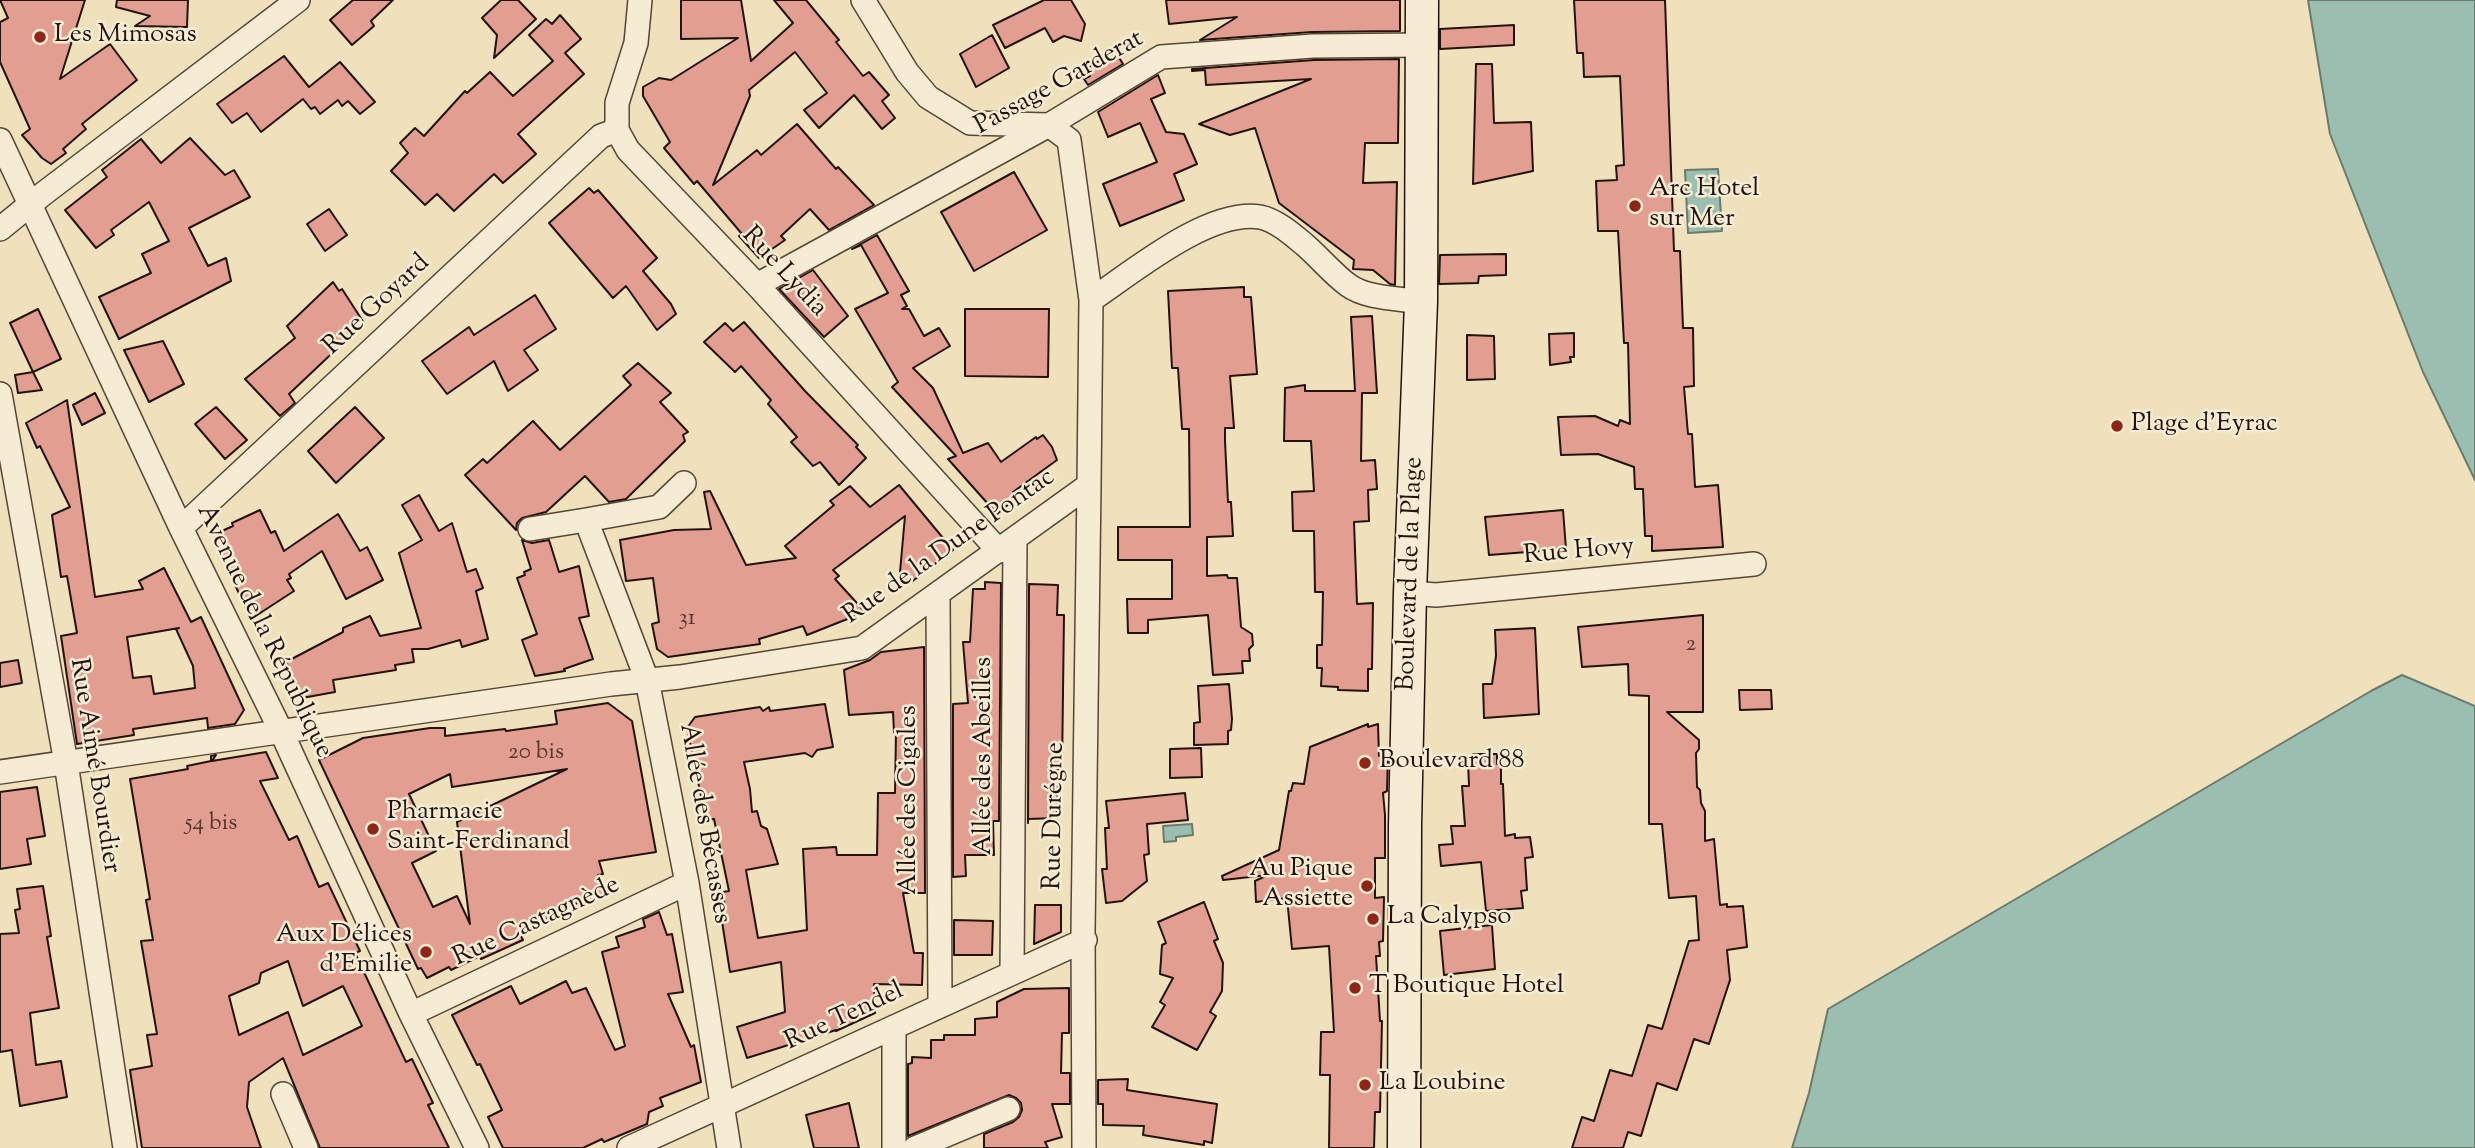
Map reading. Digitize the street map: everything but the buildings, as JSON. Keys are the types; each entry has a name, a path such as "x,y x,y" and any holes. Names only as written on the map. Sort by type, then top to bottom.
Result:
{"main road":[{"name":"Boulevard de la Plage","path":"1404,1148 1403,922 1410,593 1421,302 1422,0"}],"street":[{"path":"617,130 617,103 636,43 640,0"},
{"path":"863,0 907,72 928,97 970,123 1049,125"},
{"path":"0,229 288,4"},
{"name":"Passage Garderat","path":"757,285 1049,125 1161,57 1313,46 1422,45"},
{"name":"Rue de la Dune Pontac","path":"0,772 862,648 1089,485 1091,300 1069,140 1049,125"},
{"name":"Rue Lydia","path":"617,130 628,150 1007,545"},
{"name":"Rue Goyard","path":"181,528 601,136 617,130"},
{"name":"Avenue de la République","path":"0,140 181,528 281,731 411,1014 477,1148"},
{"path":"1091,300 1187,236 1217,222 1243,216 1264,218 1286,230 1349,286 1363,293 1421,302"},
{"name":"Rue Aimé Bourdier","path":"0,394 66,763 125,1148"},
{"path":"530,530 659,507 684,482"},
{"name":"Rue Durégne","path":"1084,1148 1089,485"},
{"name":"Allée des Bécasses","path":"586,520 648,680 687,883 729,1148"},
{"name":"Allée des Abeilles","path":"1007,545 1012,973"},
{"name":"Rue Hovy","path":"1410,593 1436,595 1754,564"},
{"name":"Allée des Cigales","path":"938,594 940,1006"},
{"name":"Rue Castagnède","path":"411,1014 687,883"},
{"name":"Rue Tendel","path":"629,1148 1084,940"},
{"path":"894,1027 894,1148"},
{"path":"284,1094 306,1148"},
{"path":"915,1148 1008,1109"}],"shaded area":[{"path":"2308,0 2475,0 2475,480 2423,372 2330,134"},
{"path":"1718,169 1722,231 1688,233 1685,170"},
{"path":"2402,675 2475,706 2475,1148 1792,1148 1809,1093 1828,1009"},
{"path":"1192,824 1193,835 1164,842 1163,826"}],"place":[{"name":"Les Mimosas","path":"40,37"},
{"name":"Arc Hotel sur Mer","path":"1635,206"},
{"name":"Plage d'Eyrac","path":"2117,426"},
{"name":"Boulevard 88","path":"1365,763"},
{"name":"Pharmacie Saint-Ferdinand","path":"373,829"},
{"name":"Au Pique Assiette","path":"1367,886"},
{"name":"La Calypso","path":"1373,919"},
{"name":"Aux Délices d'Emilie","path":"426,952"},
{"name":"T Boutique Hotel","path":"1355,988"},
{"name":"La Loubine","path":"1365,1085"}]}
